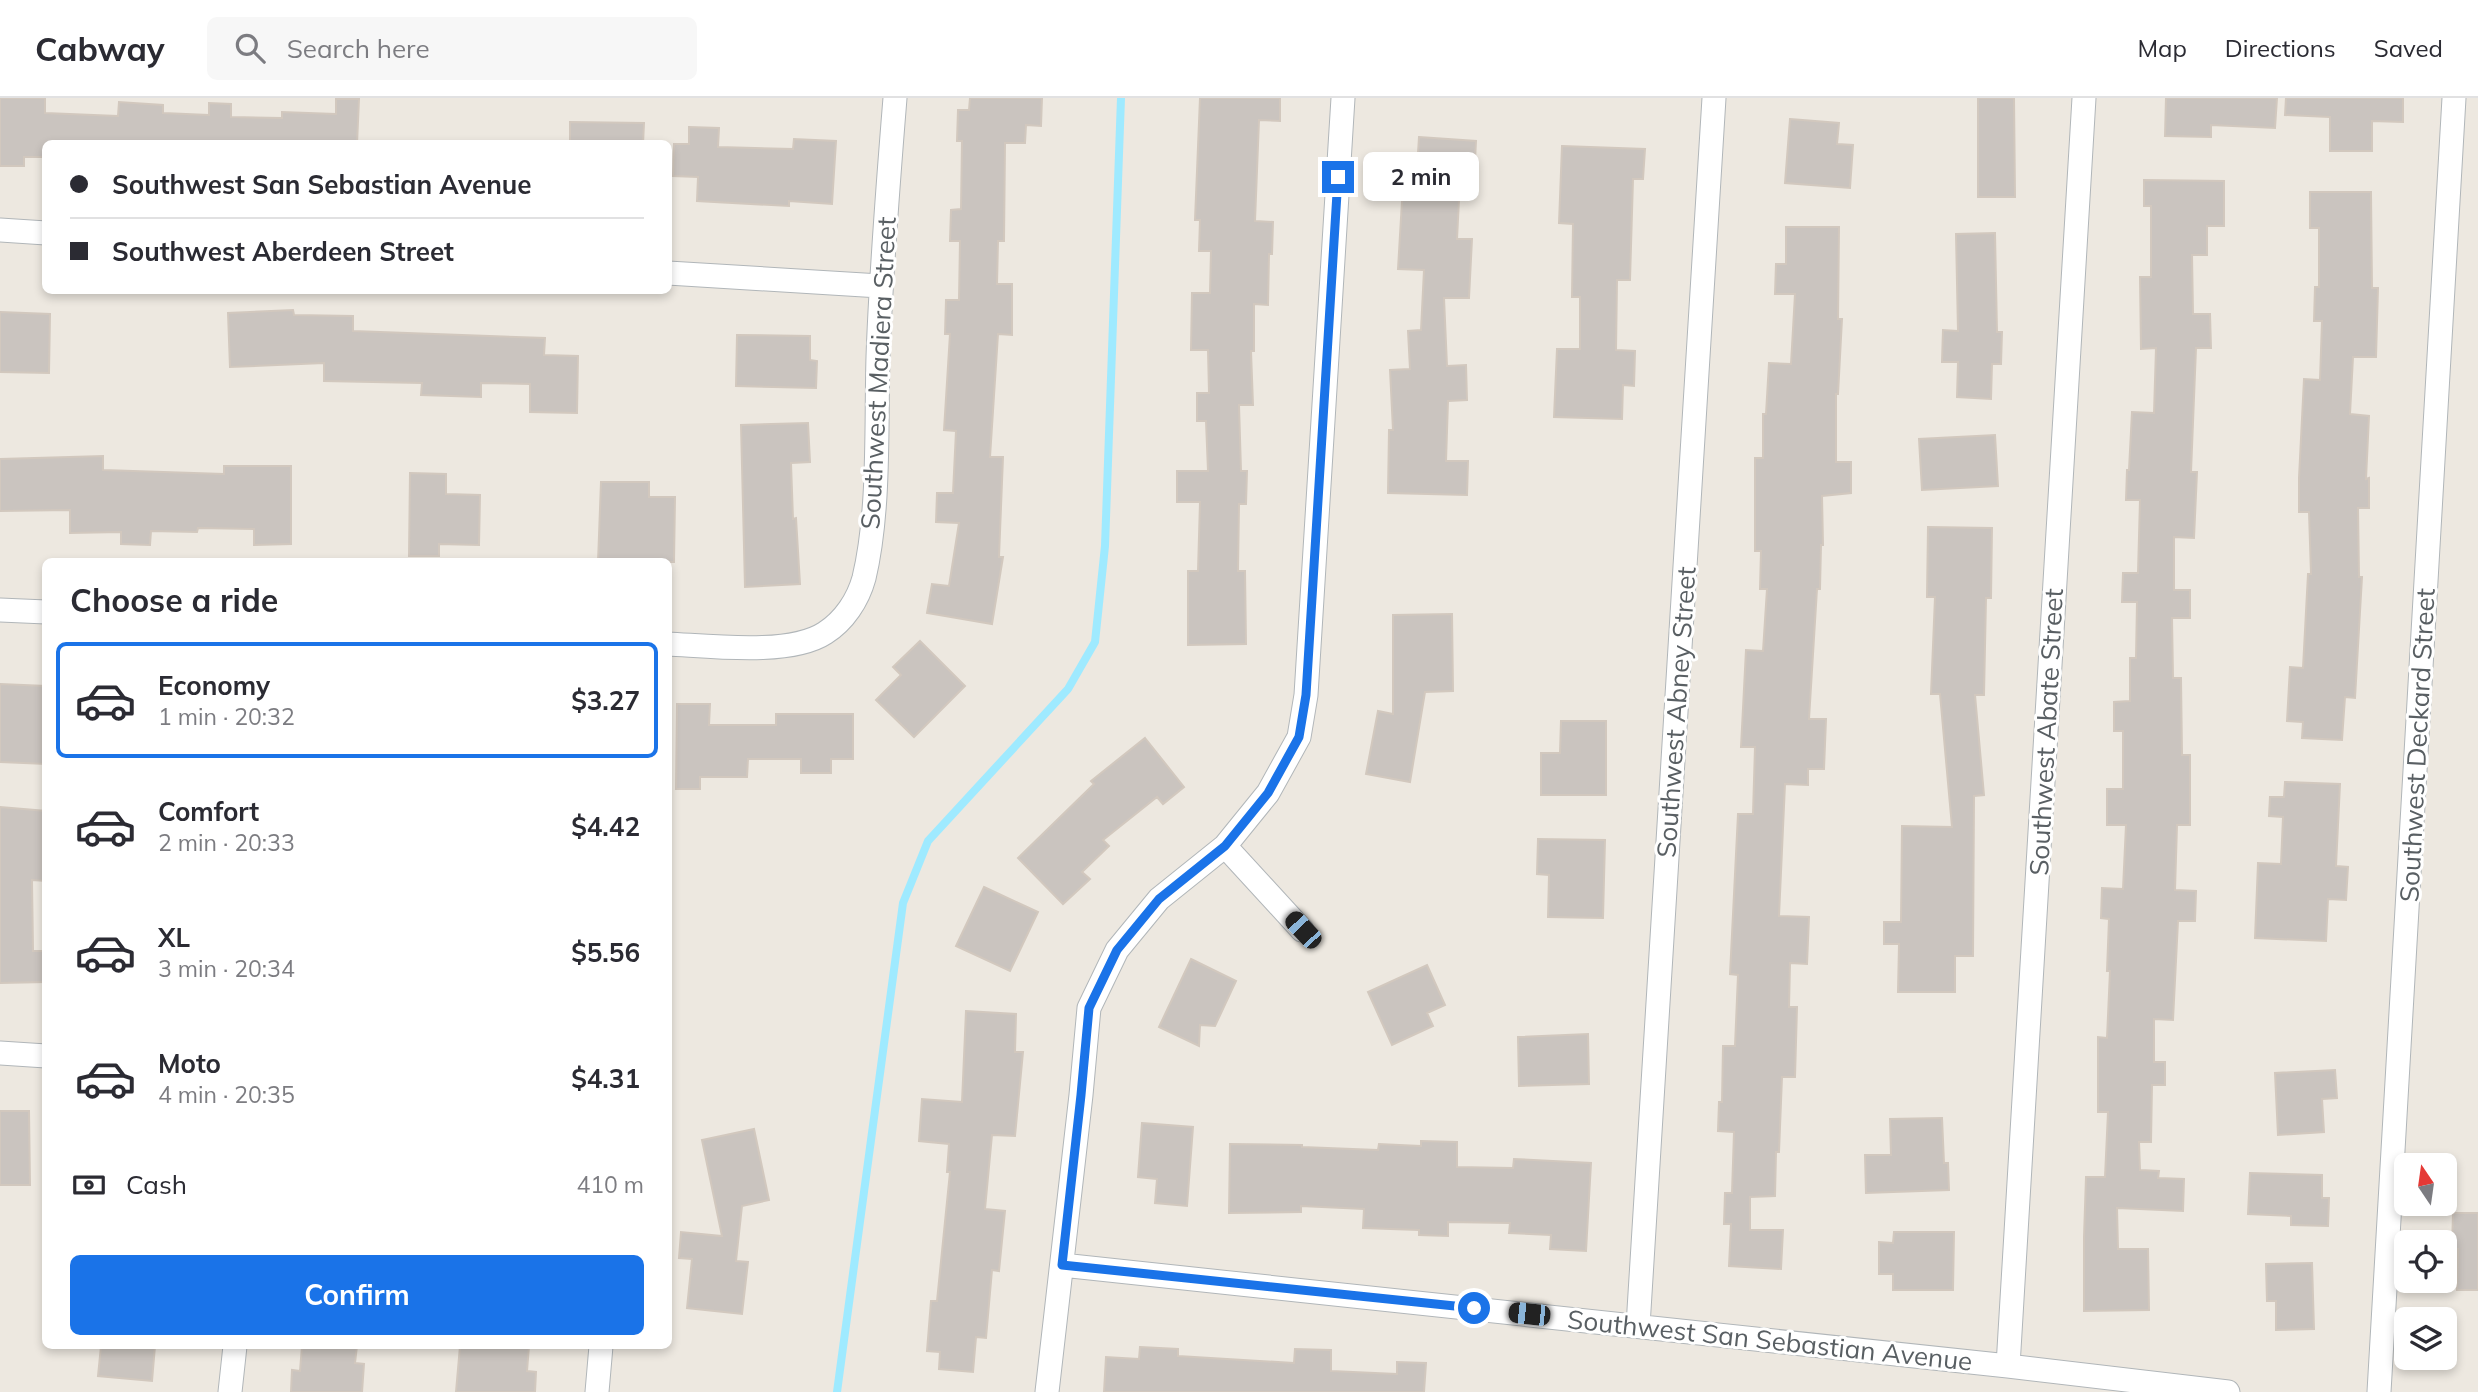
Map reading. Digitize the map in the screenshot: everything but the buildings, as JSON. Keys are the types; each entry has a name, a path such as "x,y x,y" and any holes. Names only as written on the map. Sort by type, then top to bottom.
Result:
{"street":[{"name":"Southwest Madiera Street","path":"672,644 747,648 804,642 824,634 842,620 854,603 863,580 869,549 874,496 880,286 895,98"},
{"path":"1047,1392 1089,1008 1117,950 1159,899 1225,846 1268,793 1299,737 1306,695 1343,98"},
{"name":"Southwest Abney Street","path":"1639,1326 1714,98"},
{"name":"Southwest Abate Street","path":"2008,1366 2084,98"},
{"name":"Southwest Deckard Street","path":"2379,1392 2454,98"},
{"path":"0,230 42,233"},
{"path":"672,273 880,286"},
{"path":"0,610 42,612"},
{"path":"1225,846 1303,930"},
{"path":"0,1053 42,1056"},
{"name":"Southwest San Sebastian Avenue","path":"1062,1265 2228,1392"},
{"path":"230,1392 234,1349"},
{"path":"597,1392 601,1349"}],"waterway":[{"path":"837,1392 903,903 928,841 1068,689 1095,642 1105,546 1121,98"}],"route":[{"path":"1338,177 1306,695 1299,737 1268,793 1225,846 1159,899 1117,950 1089,1008 1062,1265 1474,1308"}]}
